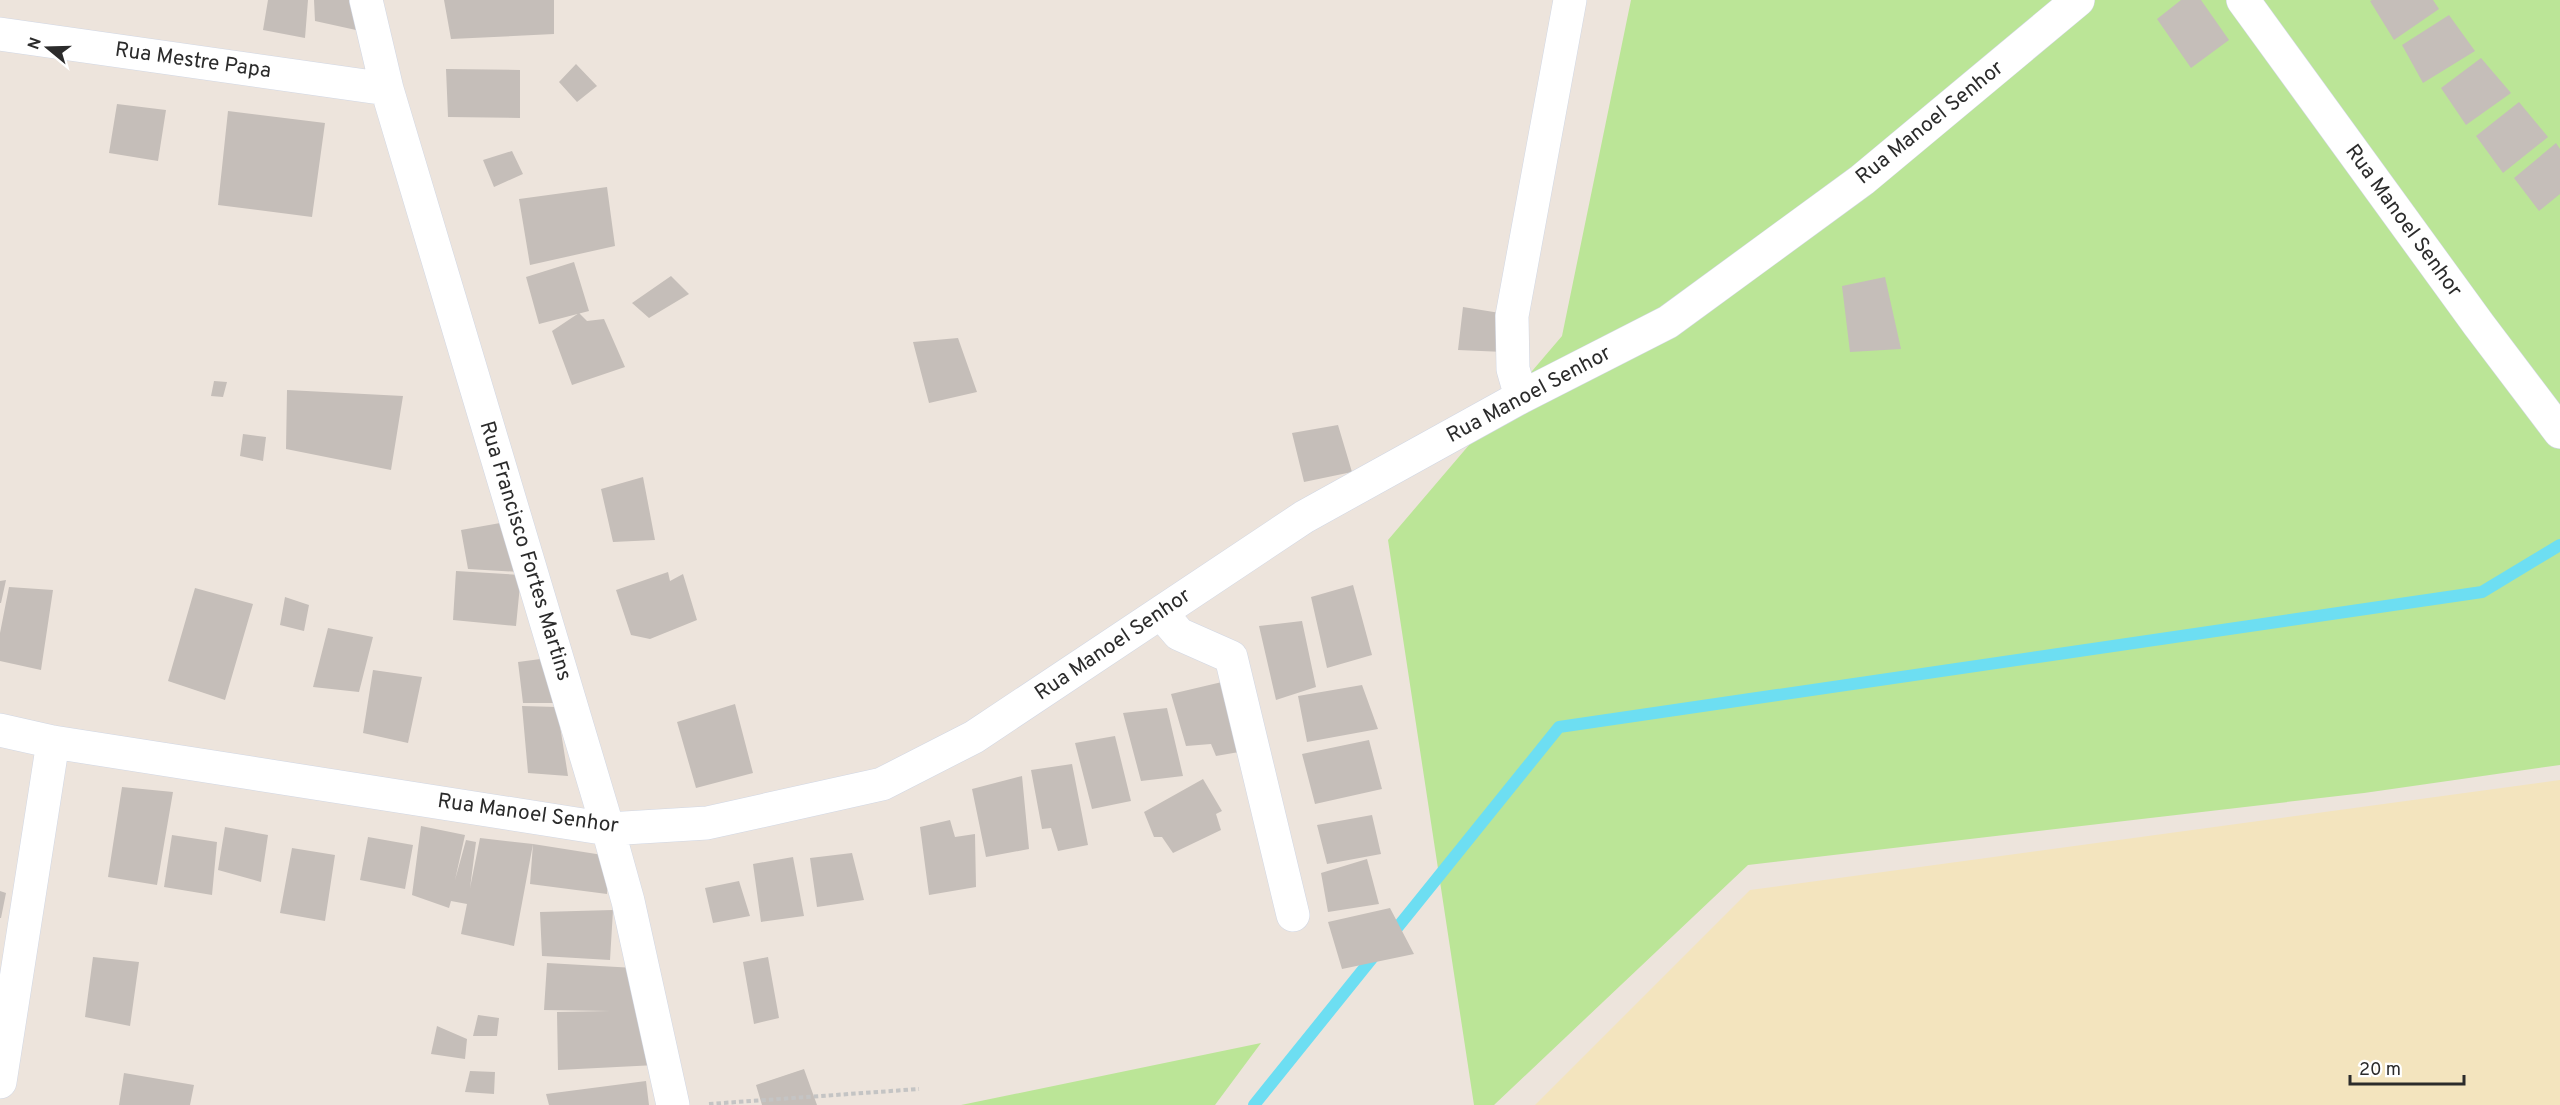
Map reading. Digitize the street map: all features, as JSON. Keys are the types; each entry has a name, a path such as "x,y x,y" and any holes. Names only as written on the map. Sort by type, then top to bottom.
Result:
{"street":[{"name":"Rua Francisco Fortes Martins","path":"366,0 387,89 608,829 628,901 673,1105"},
{"path":"1521,397 1513,369 1512,316 1570,0"},
{"name":"Rua Manoel Senhor","path":"0,730 53,742 608,829 707,824 882,784 974,737 1304,517 1521,397 1668,322 1862,180 2078,0"},
{"name":"Rua Manoel Senhor","path":"2243,0 2479,325 2560,432"},
{"name":"Rua Mestre Papa","path":"0,34 387,89"},
{"path":"1161,613 1179,634 1231,657 1293,915"},
{"path":"0,1082 53,742"}],"path":[{"path":"705,1104 919,1089"}],"green space":[{"path":"1631,0 2560,0 2560,765 2364,793 1748,865 1494,1105 1474,1105 1388,540 1562,336"},
{"path":"1261,1043 1215,1105 961,1105"}],"sand":[{"path":"2560,780 2560,1105 1535,1105 1750,890"}],"building":[{"path":"268,0 308,0 305,38 263,30"},
{"path":"314,0 355,0 356,30 315,21"},
{"path":"444,0 554,0 554,34 451,39"},
{"path":"2181,0 2201,0 2229,40 2191,68 2157,19"},
{"path":"2433,0 2439,9 2394,40 2370,1"},
{"path":"2449,15 2475,51 2423,83 2402,45"},
{"path":"2481,58 2511,93 2466,125 2441,88"},
{"path":"576,64 597,86 577,102 559,82"},
{"path":"446,69 520,70 520,118 448,117"},
{"path":"2519,102 2548,137 2503,173 2476,136"},
{"path":"117,104 166,110 158,161 109,153"},
{"path":"228,111 325,123 312,217 218,205"},
{"path":"2556,143 2560,149 2560,194 2539,211 2514,178"},
{"path":"512,151 523,174 494,187 483,160"},
{"path":"607,187 615,246 530,265 519,199"},
{"path":"574,262 589,311 539,324 526,277"},
{"path":"671,276 689,294 649,318 632,303"},
{"path":"1885,277 1901,349 1850,352 1842,286"},
{"path":"1463,307 1506,314 1504,352 1458,350"},
{"path":"579,313 587,321 604,319 625,367 572,385 552,331"},
{"path":"958,338 977,392 929,403 913,342"},
{"path":"214,381 227,382 223,397 211,396"},
{"path":"287,390 403,396 391,470 286,449"},
{"path":"1338,425 1352,472 1304,482 1292,433"},
{"path":"243,434 266,437 263,461 240,456"},
{"path":"643,477 655,540 613,542 601,489"},
{"path":"512,521 520,572 468,569 461,530"},
{"path":"456,571 521,575 516,626 453,620"},
{"path":"668,572 670,581 683,574 697,620 650,639 631,635 616,590"},
{"path":"6,580 1,603 0,603 0,581"},
{"path":"1353,585 1372,655 1327,668 1311,597"},
{"path":"9,587 53,590 41,670 0,661 0,633"},
{"path":"195,588 253,604 225,700 168,681"},
{"path":"285,597 309,605 304,631 280,625"},
{"path":"1302,621 1316,687 1276,700 1259,626"},
{"path":"328,628 373,637 359,692 313,687"},
{"path":"548,658 553,703 523,703 518,662"},
{"path":"373,670 422,677 408,743 363,733"},
{"path":"1222,682 1239,752 1216,756 1211,744 1186,746 1171,694"},
{"path":"1362,685 1378,729 1307,742 1298,696"},
{"path":"735,704 753,773 696,788 677,722"},
{"path":"522,706 557,707 568,776 528,773"},
{"path":"1167,708 1183,776 1141,781 1123,713"},
{"path":"1115,736 1131,801 1092,809 1075,743"},
{"path":"1369,740 1382,789 1315,804 1302,754"},
{"path":"1072,764 1088,845 1058,851 1051,828 1042,829 1031,770"},
{"path":"1022,776 1029,849 986,857 972,789"},
{"path":"1203,779 1222,811 1216,814 1221,830 1173,853 1162,837 1154,837 1144,812"},
{"path":"122,787 173,792 157,885 108,877"},
{"path":"1372,815 1381,854 1327,864 1317,825"},
{"path":"950,820 955,837 975,834 976,887 929,895 920,827"},
{"path":"421,826 465,835 455,880 466,840 476,842 470,888 480,838 533,844 514,946 461,934 467,904 451,901 449,908 412,895"},
{"path":"225,827 268,835 261,882 218,870"},
{"path":"172,835 217,842 212,895 164,887"},
{"path":"368,837 413,845 405,889 360,880"},
{"path":"533,844 609,856 607,894 530,884"},
{"path":"292,848 335,855 325,921 280,913"},
{"path":"852,853 864,900 817,907 810,858"},
{"path":"793,857 804,916 761,922 753,864"},
{"path":"1367,859 1379,904 1328,912 1321,873"},
{"path":"739,881 750,916 713,923 705,888"},
{"path":"0,891 6,893 1,918 0,918"},
{"path":"1390,908 1414,954 1342,969 1328,922"},
{"path":"613,910 610,960 542,956 540,912"},
{"path":"93,957 139,962 130,1026 85,1017"},
{"path":"768,957 779,1018 754,1024 743,962"},
{"path":"547,963 635,968 635,1012 646,1012 656,1065 558,1070 557,1012 610,1011 544,1010"},
{"path":"478,1015 499,1018 497,1036 473,1036"},
{"path":"437,1026 467,1039 465,1059 431,1054"},
{"path":"804,1069 817,1105 762,1105 756,1085"},
{"path":"470,1071 495,1072 494,1094 465,1092"},
{"path":"124,1073 194,1085 190,1105 119,1105"},
{"path":"646,1081 649,1105 549,1105 546,1094"}],"waterway":[{"path":"1389,938 1559,727 2482,592 2560,545"},
{"path":"1254,1105 1378,951"}]}
